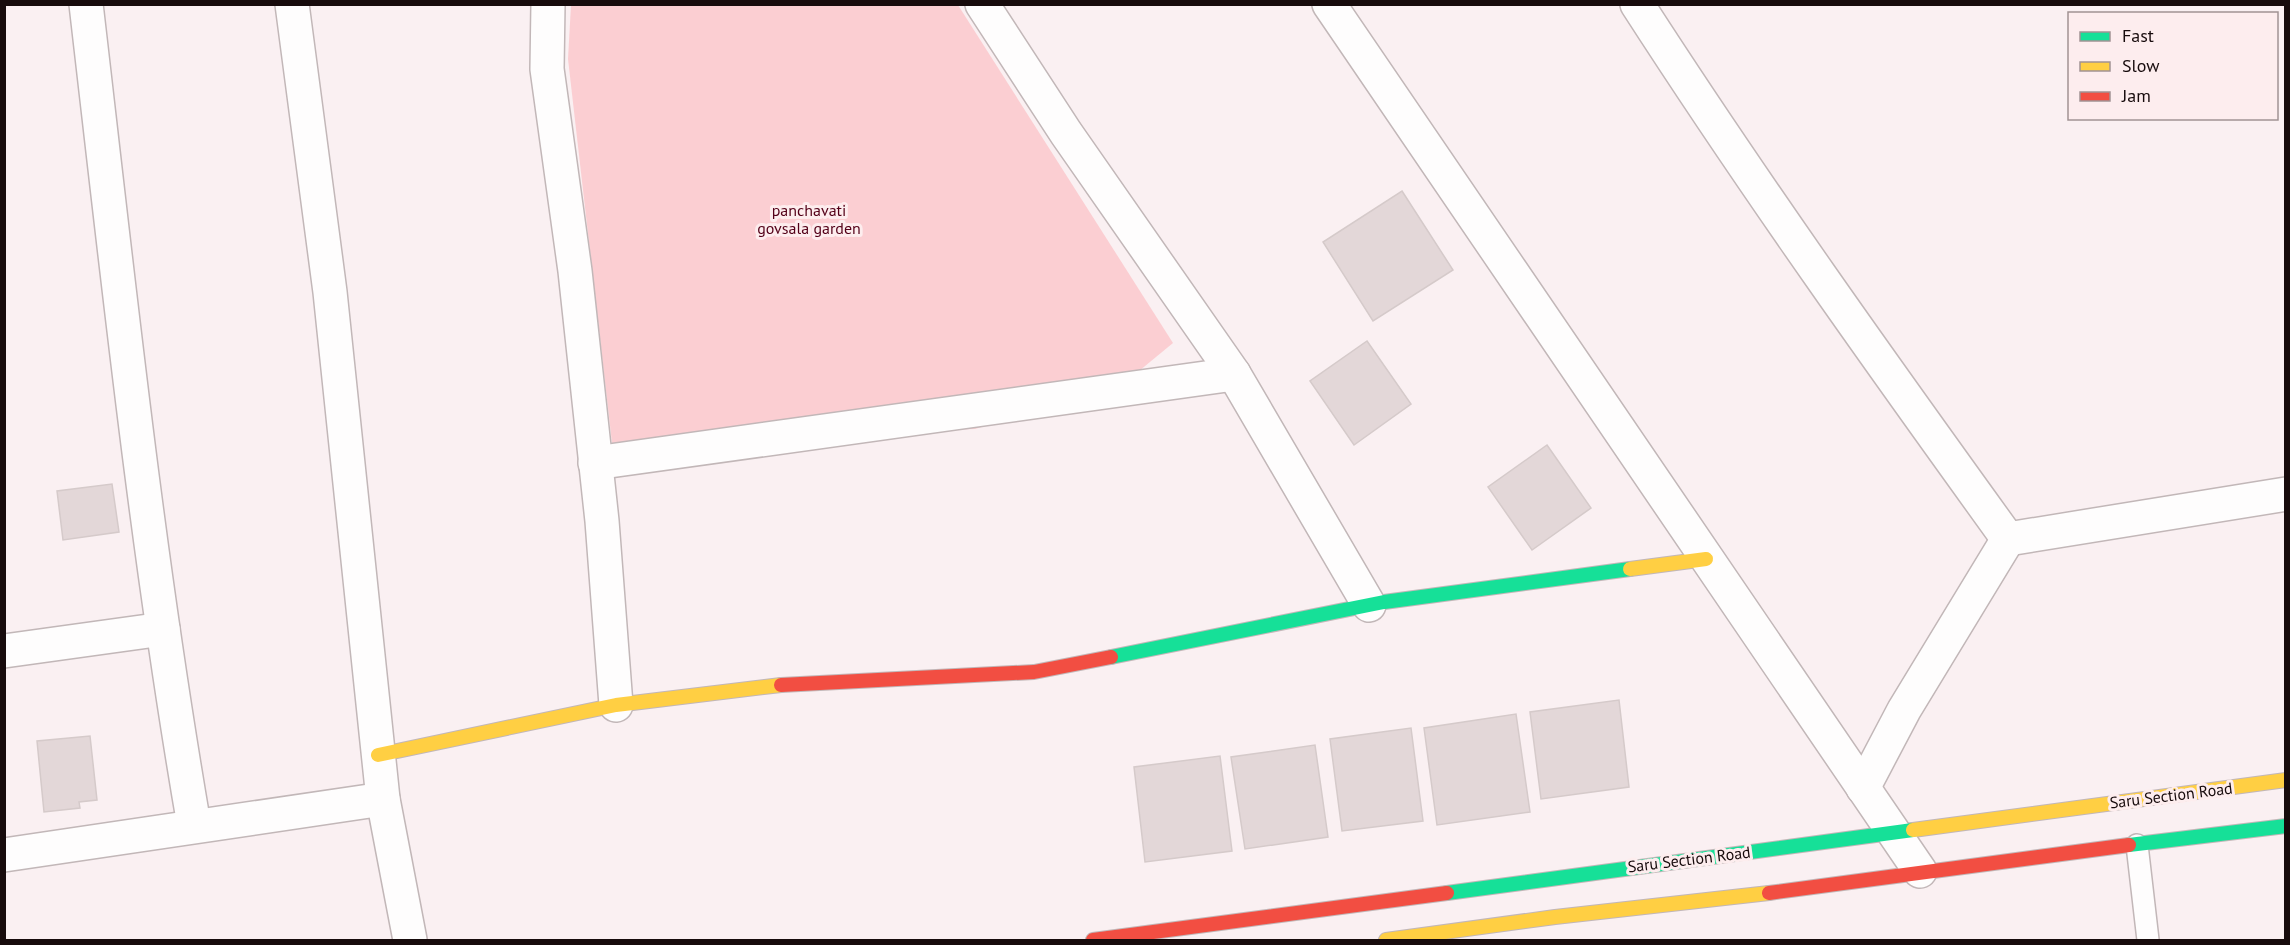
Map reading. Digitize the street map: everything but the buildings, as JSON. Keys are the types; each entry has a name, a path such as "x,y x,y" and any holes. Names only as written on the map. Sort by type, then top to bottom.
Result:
{"street":[{"path":"86,4 134,413 163,629 194,825"},
{"path":"292,4 332,314 383,799 410,940"},
{"path":"548,4 547,69 575,271 595,463 616,705"},
{"path":"982,4 1066,132 1234,374 1368,605"},
{"path":"1329,4 1920,871"},
{"path":"1637,4 1734,153 2008,539"},
{"path":"595,463 1234,374"},
{"path":"1863,788 1904,710 2008,539 2286,494"},
{"path":"378,755 616,705 763,686 1034,672 1368,605 1706,558"},
{"path":"4,651 163,629"},
{"name":"Saru Section Road","path":"1093,940 2286,780"},
{"path":"4,855 194,825 383,799"},
{"path":"1386,940 1555,916 1732,898 1920,871 2286,826"}],"lane":[{"path":"2138,845 2148,940"}],"green space":[{"name":"panchavati govsala garden","path":"571,5 958,5 1173,343 1122,385 975,429 612,443 568,59"}],"traffic: fast":[{"path":"1111,657 1384,602 1630,569"},
{"path":"2129,845 2286,826"},
{"path":"1447,893 1913,830"}],"traffic: slow":[{"path":"1630,569 1706,559"},
{"path":"378,755 616,705 781,685"},
{"path":"1913,830 2286,780"},
{"path":"1386,940 1555,917 1769,893"}],"traffic: jam":[{"path":"781,685 1034,672 1111,657"},
{"path":"1769,893 2129,845"},
{"path":"1093,940 1447,893"}]}
